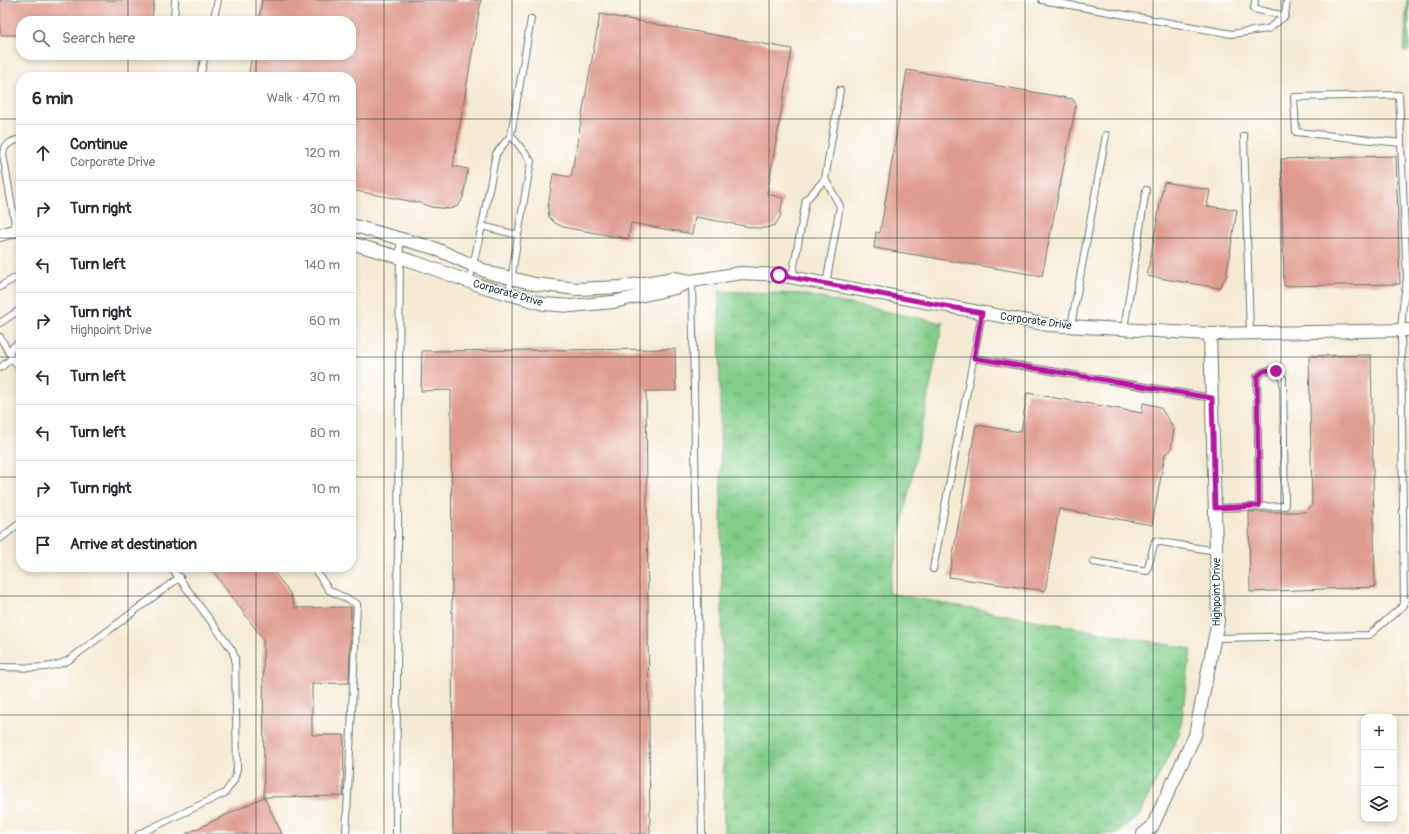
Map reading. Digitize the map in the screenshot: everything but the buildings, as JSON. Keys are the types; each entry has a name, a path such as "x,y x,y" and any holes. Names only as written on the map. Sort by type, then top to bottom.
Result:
{"street":[{"name":"Corporate Drive","path":"356,226 434,248 490,273 535,284 577,289 621,286 674,278 692,281"},
{"path":"0,236 16,231"},
{"name":"Corporate Drive","path":"356,244 400,257 469,282 544,304 578,305 613,302 675,288 692,281 741,273 792,277 1049,325 1210,334 1405,330"},
{"name":"Highpoint Drive","path":"1143,834 1152,827 1195,735 1218,621 1210,334"}],"lane":[{"path":"174,16 175,0"},
{"path":"214,16 218,0"},
{"path":"1042,0 1232,34 1268,29 1284,16 1287,0"},
{"path":"1255,0 1254,9 1284,16"},
{"path":"469,282 496,154 511,135 531,19"},
{"path":"201,72 204,60"},
{"path":"792,277 806,200 825,179 840,90"},
{"path":"1215,638 1369,635 1404,605 1405,330 1402,305 1407,279 1399,95 1294,97 1296,132 1401,142"},
{"path":"509,294 531,161 511,135"},
{"path":"1071,326 1106,135"},
{"path":"1244,136 1250,334"},
{"path":"16,141 7,144 3,149 3,154 16,220"},
{"path":"825,179 840,206 826,284"},
{"path":"1124,330 1146,190"},
{"path":"482,226 518,235"},
{"path":"396,834 400,238"},
{"path":"0,287 16,278"},
{"path":"692,281 702,834"},
{"path":"0,323 16,313"},
{"path":"933,569 982,313"},
{"path":"0,337 16,363"},
{"path":"8,351 16,345"},
{"path":"0,368 12,358"},
{"path":"974,358 1212,398"},
{"path":"1215,508 1285,506 1283,378 1276,371 1271,370 1261,372 1257,377 1259,506"},
{"path":"0,539 16,526"},
{"path":"1093,562 1146,571 1155,541 1216,551"},
{"path":"140,834 225,793 232,784 237,773 235,658 232,650 176,572"},
{"path":"316,572 329,590 357,604 346,834"},
{"path":"0,667 50,667 62,664 180,577"}],"green space":[{"path":"1407,0 1409,0 1409,51 1404,52"},
{"path":"719,291 800,294 943,323 888,593 1191,649 1180,733 1138,817 1115,834 724,834"}],"route":[{"path":"779,275 982,313 974,358 1212,398 1215,508 1259,506 1257,377 1265,370 1276,371"}]}
